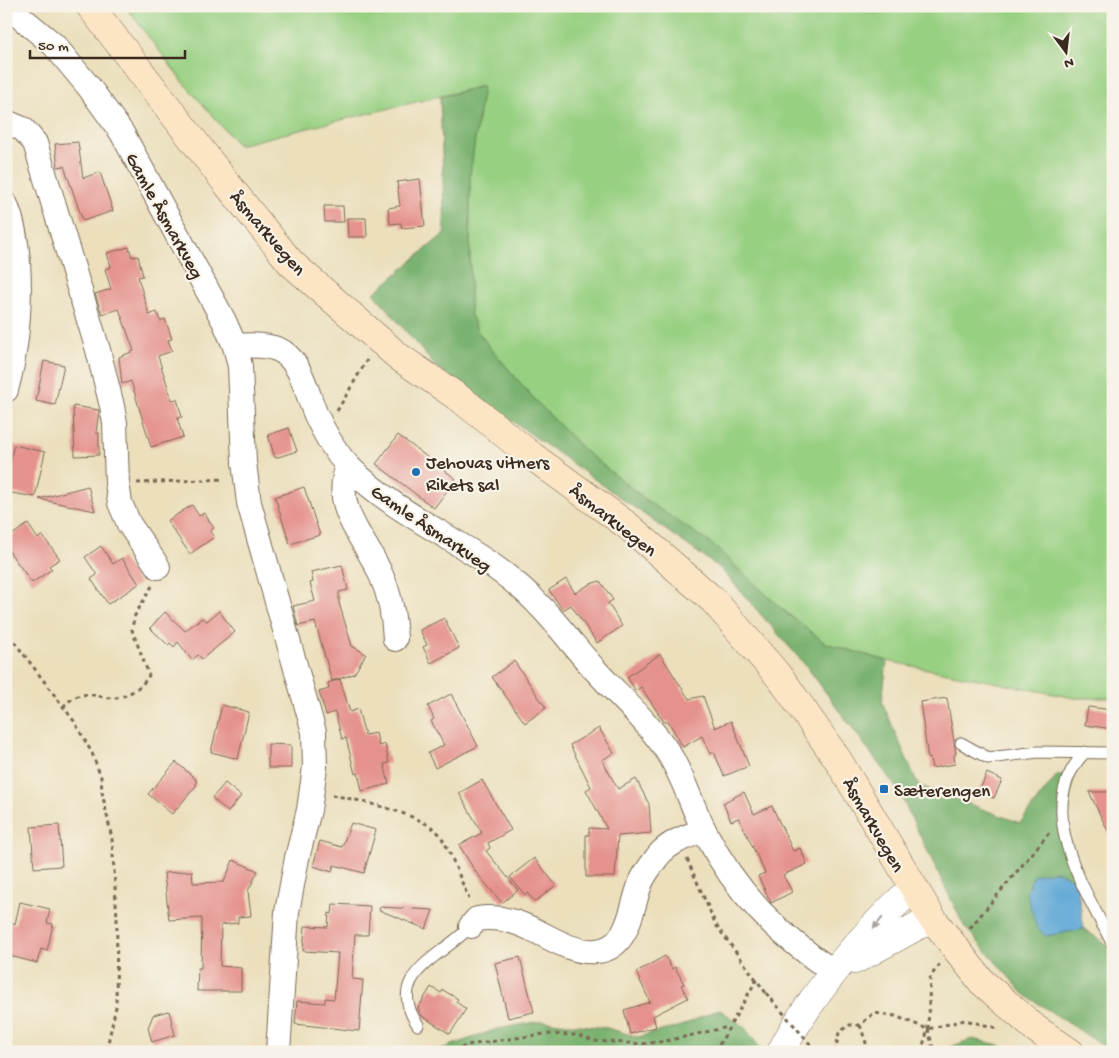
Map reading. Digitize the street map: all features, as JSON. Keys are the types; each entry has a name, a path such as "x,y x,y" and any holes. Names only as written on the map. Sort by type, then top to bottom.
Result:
{"main road":[{"name":"Åsmarkvegen","path":"90,6 227,184 291,262 382,343 462,400 532,456 628,526 714,601 782,680 838,760 932,918 982,982 1036,1029 1070,1052"}],"street":[{"name":"Gamle Åsmarkveg","path":"7,6 54,45 90,87 122,134 224,321 235,346 268,347 282,351 296,364 325,432 348,466 370,487 403,512 484,562 527,592 571,644 651,730 670,755 704,830 724,867 749,901 776,929 834,972"},
{"path":"6,122 15,124 29,135 42,165 56,218 98,350 112,406 115,423 117,483 120,503 129,524 158,566"},
{"path":"6,205 15,238 18,284 14,362 6,390"},
{"path":"235,346 240,366 249,503 314,732 315,767 312,792 287,912 278,1052"},
{"path":"348,466 343,479 343,499 348,514 371,553 382,577 391,604 395,639"},
{"path":"474,922 494,916 510,920 580,950 597,951 613,946 624,933 642,882 659,854 681,839 704,830"},
{"path":"781,1052 790,1035 834,972 892,907 913,888"},
{"path":"834,972 932,918"}],"lane":[{"path":"961,743 988,758 1038,752 1113,753"},
{"path":"1085,752 1074,764 1064,783 1062,817 1076,870 1113,945"},
{"path":"418,1025 410,1013 407,991 412,978 420,968 460,938 474,922"}],"path":[{"path":"325,432 370,356 382,343"},
{"path":"117,483 246,478"},
{"path":"63,707 78,696 97,694 112,699 126,695 145,683 149,675 132,630 134,617 150,591 158,566"},
{"path":"6,628 63,707 92,753 101,777 102,792 112,839 117,919 116,1007 106,1052"},
{"path":"312,792 377,805 427,824 440,835 474,922"},
{"path":"964,934 1062,817"},
{"path":"681,839 686,858 716,925 726,941 766,993 817,1052"},
{"path":"921,1052 928,1029 930,977 944,960"},
{"path":"715,1052 757,979"},
{"path":"835,1052 839,1033 848,1025 860,1024 874,1013 895,1016 928,1029 965,1020 997,1028 1004,1034"},
{"path":"860,1024 869,1052"},
{"path":"454,1052 467,1045 544,1034 575,1035 595,1041 642,1044 666,1041 728,1027"},
{"path":"928,1029 934,1052"}],"green space":[{"path":"125,6 1113,6 1113,698 1074,698 887,661 825,643 585,451 534,399 493,351 478,332 470,313 470,174 482,86 238,145 183,82"},
{"path":"483,86 470,174 470,313 478,332 534,399 585,451 646,500 713,545 785,612 825,643 887,661 882,702 918,785 1020,823 1057,775 1074,774 1066,822 1076,880 1046,936 1084,929 1113,949 1113,1052 1024,994 964,926 898,790 807,667 721,569 435,366 374,293 445,233 440,97"},
{"path":"719,1009 745,1028 763,1052 433,1052 497,1029 542,1021 607,1028 638,1037 681,1026"},
{"path":"972,1039 999,1045 1000,1052 947,1052 948,1048"}],"water":[{"path":"1055,871 1076,880 1084,929 1046,936 1037,928 1026,892 1034,875"}],"building":[{"path":"78,142 83,178 100,172 113,211 83,221 64,166 58,167 55,144"},
{"path":"420,179 425,226 402,228 401,223 390,224 388,208 400,206 397,182"},
{"path":"324,206 343,206 344,222 325,222"},
{"path":"347,218 366,218 367,237 348,237"},
{"path":"129,247 132,257 138,256 143,276 138,277 149,315 157,312 160,321 165,319 172,339 168,340 172,351 158,356 172,400 177,399 182,417 177,418 183,437 151,447 131,381 122,384 119,357 134,351 119,309 102,314 95,294 111,289 105,269 111,267 107,253"},
{"path":"44,361 64,365 55,405 36,401"},
{"path":"73,406 99,410 96,433 99,433 99,455 75,456"},
{"path":"289,428 297,451 275,458 268,435"},
{"name":"Jehovas vitners Rikets sal","path":"398,435 456,479 434,508 376,464"},
{"path":"14,445 45,452 35,497 6,492 6,478"},
{"path":"88,486 95,511 39,499"},
{"path":"304,487 320,535 290,544 275,497"},
{"path":"192,505 199,516 204,513 214,528 210,531 214,537 190,554 167,521"},
{"path":"28,524 38,539 42,535 60,559 49,566 52,569 32,583 6,547 6,539"},
{"path":"101,546 113,564 122,558 139,584 108,604 91,579 97,575 85,557"},
{"path":"342,565 348,590 339,592 339,603 352,646 366,654 354,674 332,681 315,622 298,626 293,606 315,601 310,583 313,582 311,572"},
{"path":"566,579 575,593 590,584 600,581 613,600 608,603 622,626 597,643 571,605 563,610 549,590"},
{"path":"219,611 235,632 202,659 198,655 192,660 178,642 174,647 170,643 168,645 150,628 165,612 185,631 202,618 207,621"},
{"path":"444,618 459,648 431,663 423,647 427,645 420,630"},
{"path":"660,654 689,699 703,696 715,728 731,721 749,766 724,776 714,752 710,754 702,736 683,747 668,721 664,722 641,687 636,691 627,677"},
{"path":"514,661 546,708 525,723 492,677"},
{"path":"340,679 350,712 358,709 365,735 376,733 379,746 385,744 389,763 384,764 389,784 362,791 358,773 355,774 346,738 342,739 335,712 326,715 319,692 329,689 328,683"},
{"path":"451,694 478,746 435,768 428,753 444,745 431,721 434,719 428,706"},
{"path":"947,698 956,754 954,755 955,764 932,768 930,758 928,759 920,702"},
{"path":"222,705 249,712 238,759 211,752"},
{"path":"1088,707 1113,710 1113,729 1085,725"},
{"path":"599,728 614,753 602,760 618,789 636,779 649,804 651,833 618,836 615,877 586,877 586,835 589,835 589,828 607,829 586,790 591,787 570,745"},
{"path":"268,744 291,745 291,768 268,768"},
{"path":"176,762 196,779 196,786 172,814 148,794"},
{"path":"987,773 1002,780 994,798 979,792"},
{"path":"482,780 511,830 488,843 490,848 486,851 518,890 502,903 475,871 459,845 482,833 459,793"},
{"path":"225,783 241,796 228,812 212,798"},
{"path":"744,792 754,814 772,806 793,851 800,848 807,864 783,875 792,892 771,903 758,876 765,873 739,818 731,821 723,803"},
{"path":"1089,792 1113,792 1113,841"},
{"path":"351,823 376,830 364,873 334,865 332,872 313,866 320,841 342,847"},
{"path":"59,825 62,866 34,868 31,827"},
{"path":"534,858 556,885 535,902 527,893 525,895 510,877"},
{"path":"233,860 258,871 248,891 251,916 238,917 238,923 221,925 220,966 241,968 241,991 197,991 198,968 201,968 202,918 169,920 164,873 192,871 193,883 224,882"},
{"path":"20,902 50,909 47,923 53,924 47,951 41,949 37,963 6,955 6,943 11,922 15,924"},
{"path":"333,904 370,906 368,935 355,935 352,979 363,980 359,1031 295,1024 297,1001 325,1003 325,998 334,999 338,953 303,951 305,926 328,927 329,913 332,914"},
{"path":"380,907 433,910 426,929 379,910"},
{"path":"665,956 672,969 675,967 684,984 681,985 688,998 653,1016 656,1027 630,1034 624,1010 650,1002 636,972"},
{"path":"520,957 534,1012 508,1018 495,963"},
{"path":"431,987 441,993 443,990 458,999 456,1002 466,1009 450,1034 422,1016 418,1008"},
{"path":"169,1011 175,1035 152,1042 148,1028 153,1015"}],"place":[{"name":"Jehovas vitners Rikets sal","path":"416,472"},
{"name":"Sæterengen","path":"884,789"}]}
